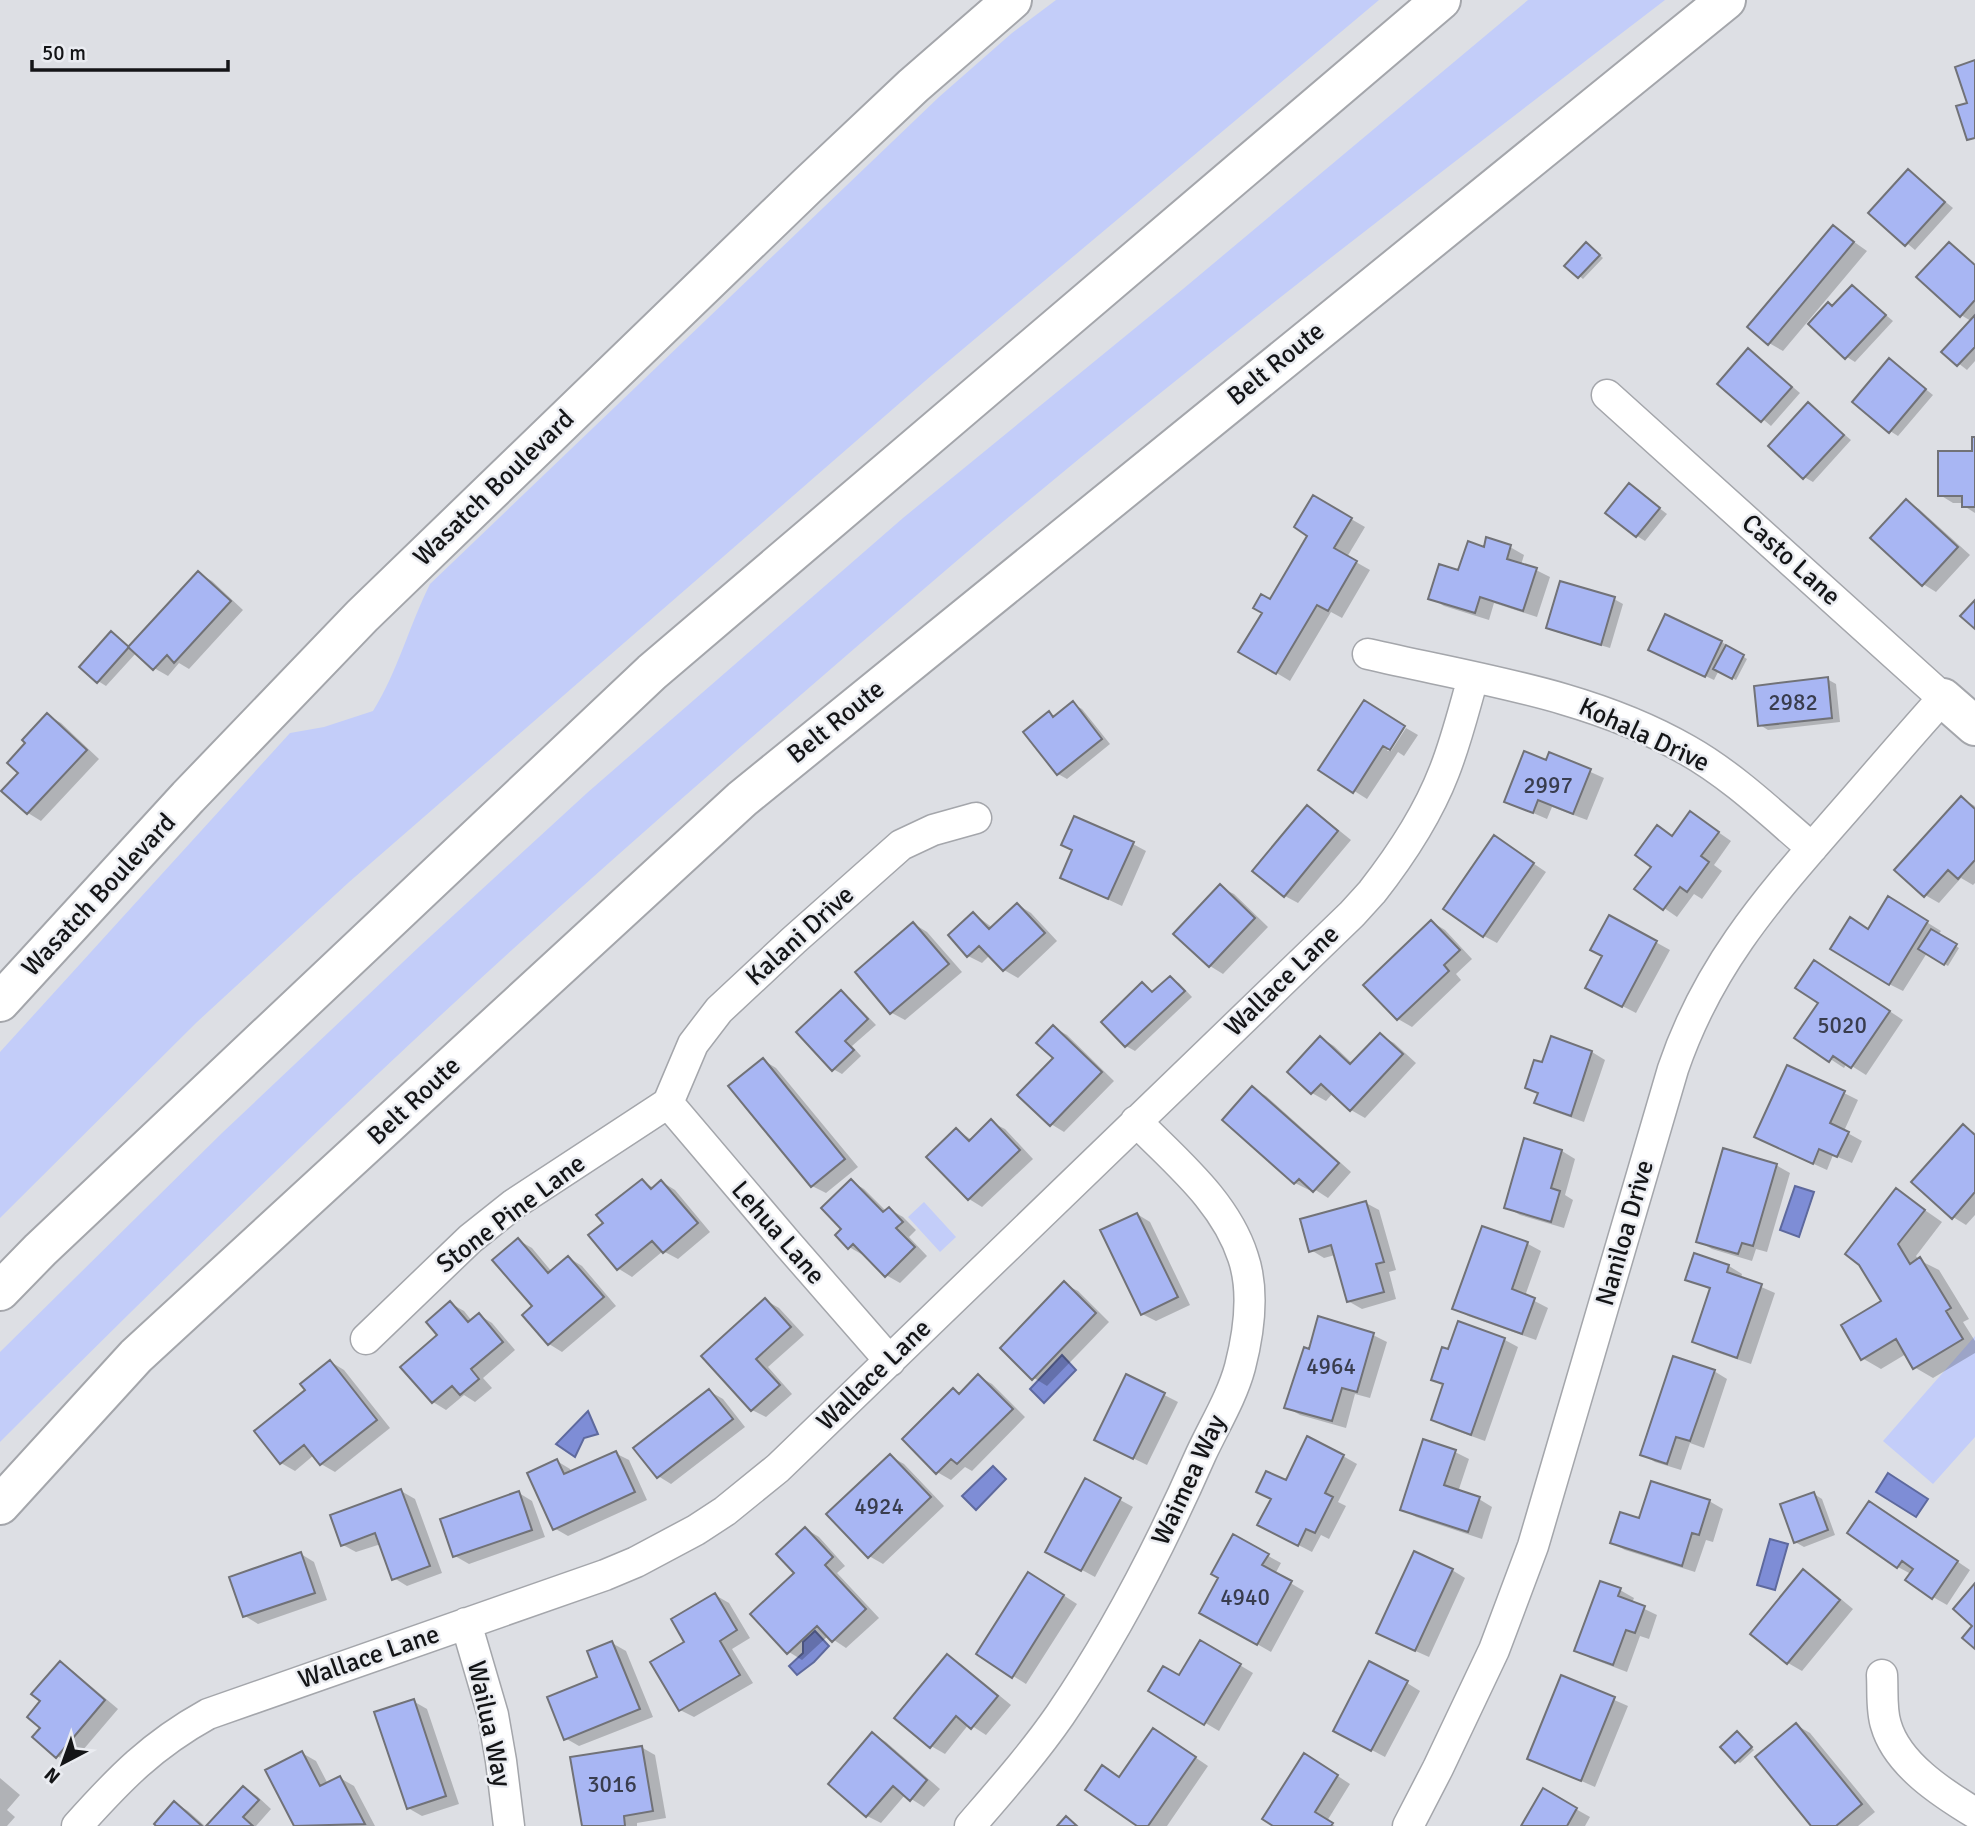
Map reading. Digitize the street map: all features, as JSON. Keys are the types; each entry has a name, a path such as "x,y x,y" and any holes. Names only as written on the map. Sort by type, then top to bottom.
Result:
{"main road":[{"name":"Wasatch Boulevard","path":"0,1002 179,807 362,616 789,203 913,86 1012,0"},
{"path":"0,1291 40,1250 652,672 1441,0"},
{"name":"Belt Route","path":"0,1505 136,1356 741,799 1726,0"},
{"name":"Casto Lane","path":"1943,698 1975,726"}],"street":[{"name":"Casto Lane","path":"1607,395 1943,698"},
{"name":"Kohala Drive","path":"1368,654 1580,704 1615,716 1686,749 1737,784 1812,848"},
{"name":"Wallace Lane","path":"78,1826 124,1774 144,1756 208,1714 636,1563 725,1511 769,1475 1352,914 1389,870 1411,838 1434,796 1445,770 1473,678"},
{"name":"Naniloa Drive","path":"1408,1826 1494,1650 1533,1546 1684,1035 1718,970 1741,934 1943,698"},
{"name":"Kalani Drive","path":"668,1103 693,1044 713,1018 794,940 901,845 933,830 976,818"},
{"name":"Stone Pine Lane","path":"366,1339 453,1255 514,1204 668,1103"},
{"name":"Lehua Lane","path":"668,1103 890,1361"},
{"name":"Waimea Way","path":"970,1826 1023,1765 1053,1725 1120,1621 1165,1533 1239,1370 1248,1329 1250,1294 1244,1258 1227,1221 1209,1196 1136,1121"},
{"name":"Wailua Way","path":"466,1623 492,1715 509,1826"},
{"path":"1882,1675 1886,1727 1896,1745 1925,1779 1975,1813"}],"shaded area":[{"path":"1056,0 1379,0 932,375 348,883 197,1022 0,1218 0,1052 290,733 324,727 373,711 390,680 430,584 939,97 1012,33"},
{"path":"1528,0 1665,0 1395,208 1128,419 817,681 613,859 413,1041 205,1240 0,1442 0,1352 222,1133 420,946 587,793 903,518 1183,289"},
{"path":"924,1202 956,1237 940,1252 908,1217"},
{"path":"1975,1336 1975,1437 1933,1484 1883,1441"}],"water":[{"path":"1795,1186 1814,1192 1799,1237 1780,1230"},
{"path":"1062,1355 1076,1370 1044,1403 1030,1389"},
{"path":"588,1411 598,1434 584,1438 575,1457 556,1444"},
{"path":"993,1466 1006,1479 976,1510 962,1496"},
{"path":"1888,1473 1928,1499 1916,1517 1876,1492"},
{"path":"1770,1539 1788,1544 1775,1590 1757,1585"},
{"path":"815,1631 829,1646 797,1675 789,1666 803,1653 803,1642"}],"building":[{"path":"1975,60 1975,138 1967,140 1956,106 1967,103 1955,67"},
{"path":"1908,169 1945,202 1905,246 1868,213"},
{"path":"1833,225 1854,242 1768,345 1747,327"},
{"path":"1586,242 1600,255 1578,278 1564,266"},
{"path":"1949,242 1975,265 1975,300 1960,317 1916,277"},
{"path":"1852,285 1886,315 1845,359 1808,324 1828,302 1832,306"},
{"path":"1975,315 1975,347 1957,366 1941,352"},
{"path":"1748,348 1792,387 1761,422 1717,384"},
{"path":"1889,358 1926,389 1889,433 1852,402"},
{"path":"1808,402 1844,435 1803,479 1768,446"},
{"path":"1972,437 1975,437 1975,507 1962,507 1962,496 1938,496 1938,451 1972,451"},
{"path":"1629,483 1660,508 1636,537 1605,513"},
{"path":"1313,495 1352,518 1334,548 1357,561 1328,611 1317,605 1276,674 1238,652 1262,613 1253,608 1261,594 1270,599 1307,536 1294,527"},
{"path":"1906,499 1958,547 1922,586 1870,538"},
{"path":"1486,537 1511,545 1507,559 1537,568 1523,611 1480,597 1475,613 1428,599 1439,564 1458,570 1468,541 1484,547"},
{"path":"198,571 231,601 174,663 167,655 153,670 128,647"},
{"path":"1560,581 1615,597 1601,645 1546,628"},
{"path":"1975,600 1975,629 1960,616"},
{"path":"1665,614 1722,641 1705,677 1648,650"},
{"path":"111,631 129,647 97,683 79,667"},
{"path":"1726,645 1744,655 1732,679 1713,669"},
{"path":"1828,677 1832,718 1758,726 1754,686"},
{"path":"1364,700 1405,726 1390,750 1383,746 1353,793 1318,770"},
{"path":"1073,701 1102,739 1057,775 1023,732 1049,711 1053,717"},
{"path":"47,713 87,750 27,814 1,791 18,773 7,763 25,743 22,740"},
{"path":"1524,751 1546,760 1549,752 1591,769 1573,814 1538,800 1533,813 1504,802"},
{"path":"1961,796 1975,809 1975,860 1958,879 1948,870 1924,897 1894,870"},
{"path":"1307,805 1338,831 1284,897 1252,871"},
{"path":"1690,811 1719,832 1701,856 1709,862 1687,892 1680,887 1663,910 1634,889 1651,867 1635,855 1657,825 1672,836"},
{"path":"1074,816 1134,842 1108,899 1060,878 1072,850 1061,845"},
{"path":"1494,835 1534,863 1483,937 1443,909"},
{"path":"1220,884 1255,918 1209,967 1173,934"},
{"path":"1888,896 1928,921 1889,985 1830,949 1850,917 1868,929"},
{"path":"1017,903 1045,933 1003,971 979,946 967,957 948,935 973,912 989,929"},
{"path":"1609,915 1657,941 1622,1007 1585,988 1602,956 1590,950"},
{"path":"1431,920 1460,950 1444,965 1449,971 1397,1020 1363,985"},
{"path":"913,922 949,964 890,1014 855,972"},
{"path":"1931,929 1957,944 1944,965 1918,949"},
{"path":"1814,960 1890,1011 1851,1068 1833,1056 1829,1062 1794,1038 1818,1003 1795,988"},
{"path":"1170,976 1185,991 1125,1047 1101,1022 1142,982 1152,992"},
{"path":"841,990 868,1019 845,1041 854,1050 832,1071 796,1032"},
{"path":"1053,1025 1102,1072 1050,1126 1017,1095 1053,1058 1036,1043"},
{"path":"1380,1033 1403,1054 1350,1111 1321,1084 1311,1094 1287,1072 1320,1036 1350,1064"},
{"path":"1551,1036 1592,1051 1571,1116 1534,1103 1538,1093 1525,1088 1534,1060 1542,1062"},
{"path":"763,1058 845,1159 811,1187 728,1086"},
{"path":"1787,1065 1845,1091 1830,1123 1849,1132 1837,1157 1819,1149 1813,1164 1754,1137"},
{"path":"1252,1086 1339,1163 1313,1192 1299,1179 1294,1184 1222,1120"},
{"path":"991,1119 1020,1150 968,1200 926,1157 956,1128 969,1141"},
{"path":"1963,1124 1975,1135 1975,1192 1952,1219 1911,1182"},
{"path":"1524,1138 1562,1150 1551,1188 1560,1191 1551,1222 1504,1208"},
{"path":"1723,1148 1777,1164 1753,1246 1742,1243 1738,1254 1696,1242"},
{"path":"642,1179 651,1189 661,1180 698,1223 663,1253 652,1241 617,1270 588,1235 603,1223 596,1215"},
{"path":"851,1179 883,1212 889,1207 903,1222 896,1228 915,1247 885,1277 853,1244 848,1249 835,1235 841,1229 821,1208"},
{"path":"1896,1188 1925,1210 1898,1244 1910,1264 1920,1257 1951,1308 1946,1311 1963,1339 1913,1369 1896,1339 1861,1360 1841,1325 1881,1301 1859,1265 1845,1254"},
{"path":"1366,1201 1384,1262 1376,1264 1384,1292 1347,1302 1331,1245 1309,1252 1300,1219"},
{"path":"1137,1213 1178,1297 1141,1315 1100,1230"},
{"path":"1482,1226 1528,1242 1512,1289 1535,1298 1522,1334 1452,1309"},
{"path":"518,1238 548,1273 568,1256 604,1297 548,1345 522,1315 532,1306 492,1260"},
{"path":"1694,1253 1729,1265 1727,1272 1762,1284 1737,1358 1692,1342 1710,1288 1685,1280"},
{"path":"1064,1281 1096,1313 1032,1380 1000,1348"},
{"path":"765,1298 791,1327 756,1359 780,1385 751,1411 701,1356"},
{"path":"450,1301 468,1322 479,1313 503,1342 471,1369 479,1379 460,1395 452,1386 432,1403 400,1367 437,1335 426,1322"},
{"path":"1318,1316 1374,1333 1357,1392 1342,1388 1332,1421 1284,1408 1304,1347 1309,1349"},
{"path":"1458,1321 1505,1338 1471,1435 1431,1420 1443,1384 1431,1380 1442,1347 1448,1349"},
{"path":"1673,1356 1715,1370 1690,1441 1676,1437 1667,1464 1640,1455"},
{"path":"330,1360 377,1420 320,1465 304,1445 280,1464 254,1431 305,1390 300,1384"},
{"path":"978,1374 1013,1409 957,1464 951,1459 936,1474 902,1439 953,1388 959,1394"},
{"path":"1126,1374 1165,1393 1133,1459 1094,1440"},
{"path":"709,1389 733,1419 657,1478 633,1448"},
{"path":"1307,1436 1344,1455 1325,1493 1333,1497 1315,1533 1306,1529 1298,1546 1257,1525 1271,1499 1256,1492 1266,1471 1286,1480"},
{"path":"1423,1439 1456,1450 1444,1485 1480,1497 1468,1532 1400,1510"},
{"path":"616,1451 635,1492 553,1530 527,1473 557,1459 564,1474"},
{"path":"890,1454 931,1497 868,1558 826,1514"},
{"path":"1085,1478 1121,1498 1081,1571 1045,1552"},
{"path":"1651,1481 1710,1500 1699,1535 1692,1533 1682,1566 1610,1543 1620,1512 1639,1518"},
{"path":"401,1489 430,1566 392,1580 375,1533 341,1546 330,1515"},
{"path":"519,1491 532,1530 453,1557 440,1519"},
{"path":"1814,1492 1828,1530 1794,1543 1780,1504"},
{"path":"1869,1501 1958,1561 1932,1599 1905,1580 1913,1569 1902,1561 1897,1568 1847,1533"},
{"path":"805,1527 833,1557 825,1565 866,1609 832,1642 817,1626 787,1654 750,1614 794,1573 776,1554"},
{"path":"1233,1534 1269,1554 1262,1565 1292,1581 1257,1645 1199,1613 1218,1578 1211,1574"},
{"path":"1414,1551 1453,1569 1415,1651 1376,1633"},
{"path":"301,1552 315,1593 243,1617 229,1577"},
{"path":"1803,1569 1840,1600 1787,1664 1750,1634"},
{"path":"1028,1572 1064,1595 1012,1678 976,1654"},
{"path":"1600,1581 1621,1588 1618,1596 1645,1606 1635,1633 1626,1630 1613,1665 1574,1651"},
{"path":"1975,1583 1975,1649 1962,1638 1972,1626 1953,1609"},
{"path":"715,1593 737,1630 720,1641 740,1675 679,1711 650,1662 684,1642 671,1619"},
{"path":"1200,1640 1241,1664 1204,1725 1148,1691 1163,1666 1179,1675"},
{"path":"612,1641 640,1709 564,1740 547,1697 597,1677 587,1651"},
{"path":"947,1654 998,1696 971,1729 956,1716 930,1748 894,1718"},
{"path":"60,1661 105,1700 56,1758 32,1737 40,1728 27,1717 40,1701 31,1694"},
{"path":"1369,1661 1408,1681 1371,1751 1333,1731"},
{"path":"1561,1675 1615,1697 1581,1781 1527,1759"},
{"path":"414,1699 446,1796 407,1809 374,1712"},
{"path":"1796,1723 1862,1804 1836,1826 1811,1826 1755,1757"},
{"path":"1153,1728 1196,1757 1148,1826 1137,1826 1085,1790 1102,1765 1119,1777"},
{"path":"1737,1731 1752,1747 1735,1763 1720,1747"},
{"path":"872,1732 927,1780 910,1801 893,1786 866,1817 828,1784"},
{"path":"642,1746 653,1811 624,1816 625,1826 582,1826 570,1757"},
{"path":"302,1751 320,1786 340,1776 365,1824 294,1826 265,1770"},
{"path":"1304,1753 1338,1775 1315,1812 1333,1823 1331,1826 1273,1826 1262,1819"},
{"path":"243,1786 259,1800 243,1817 253,1826 206,1826"},
{"path":"1543,1788 1577,1808 1567,1826 1521,1826"},
{"path":"174,1801 202,1826 156,1826 154,1824"},
{"path":"1066,1816 1077,1826 1057,1826"}]}
